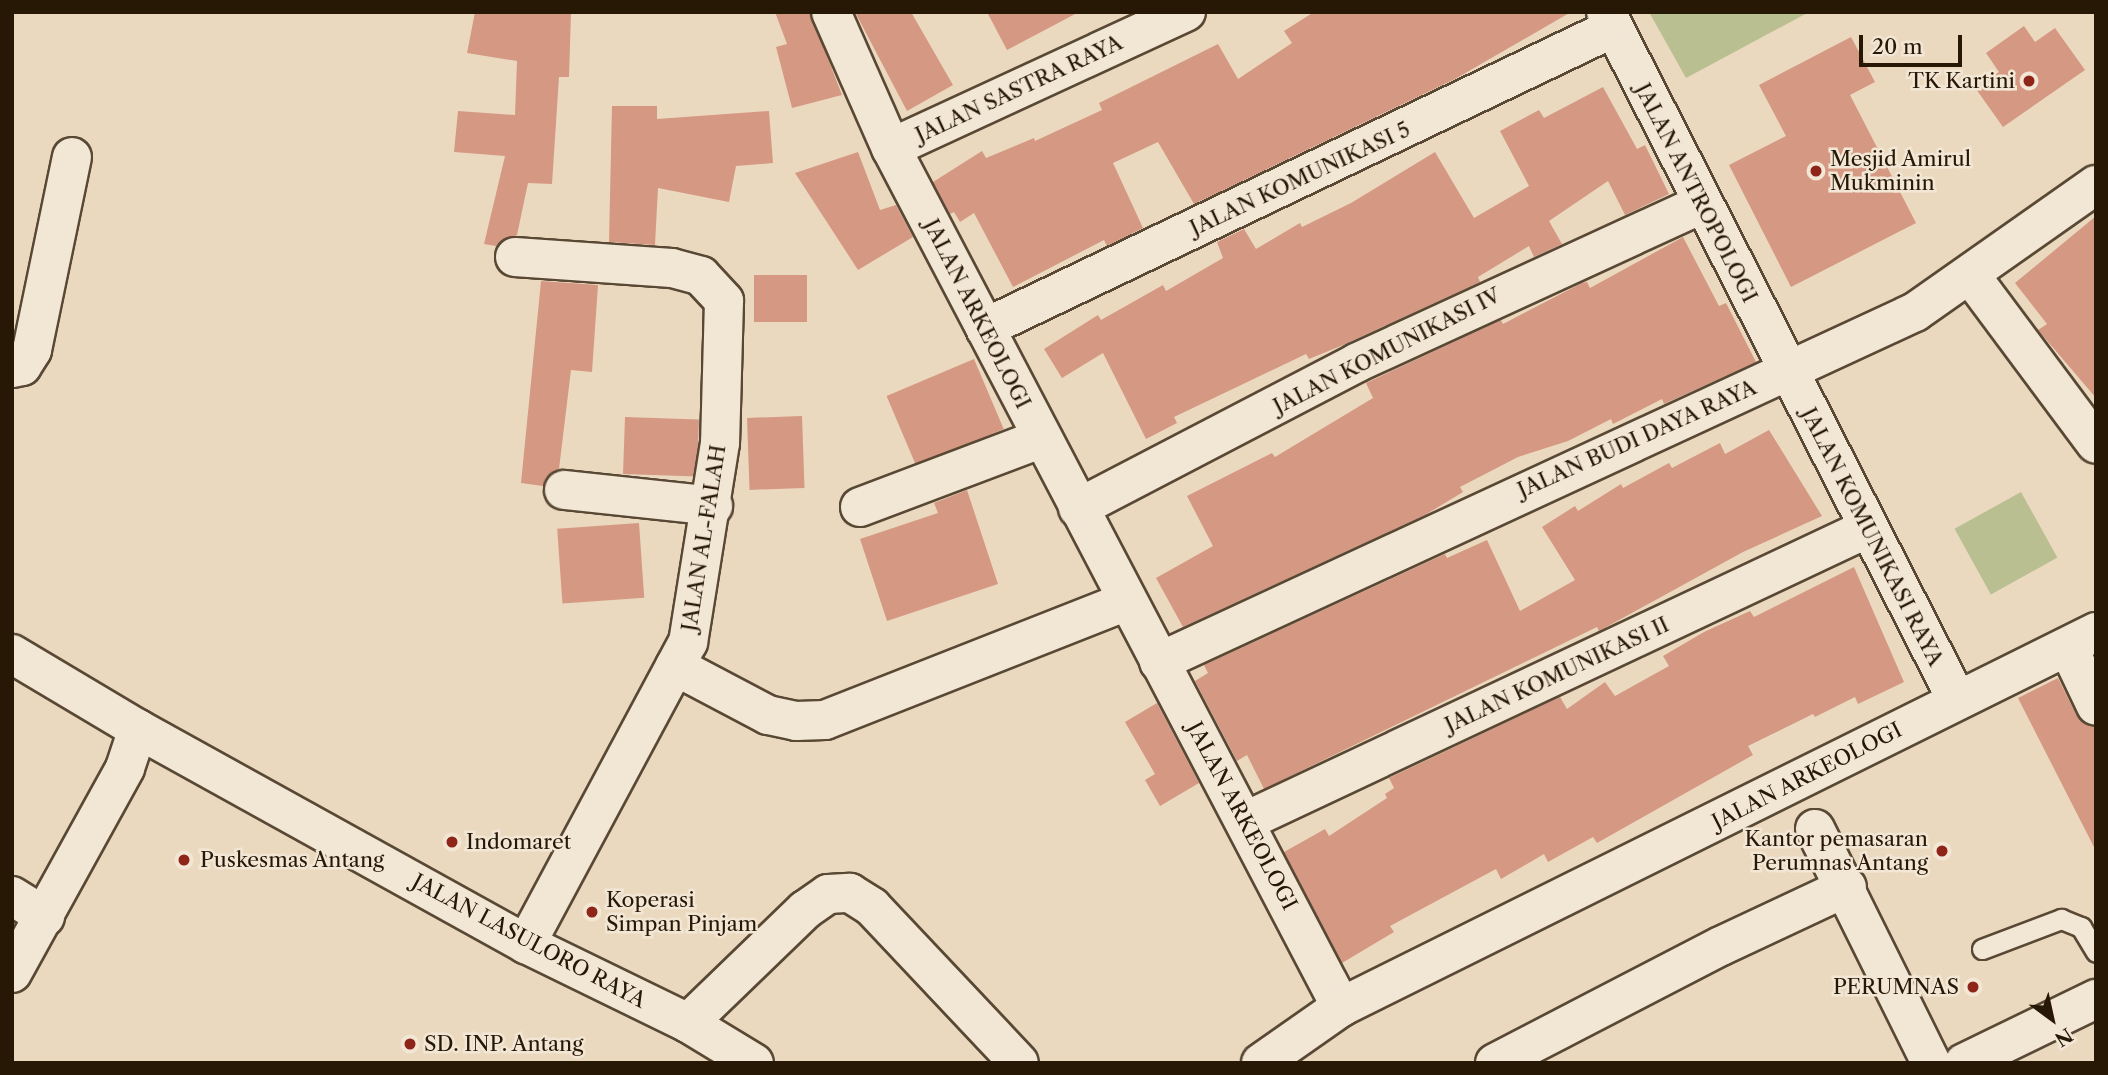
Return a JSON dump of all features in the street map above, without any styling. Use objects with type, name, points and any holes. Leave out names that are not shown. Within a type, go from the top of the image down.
[{"type":"street","name":"JALAN ARKEOLOGI","points":[[831,12],[891,148],[1040,439],[1246,821],[1341,1007],[2082,639]]},
{"type":"street","name":"JALAN SASTRA RAYA","points":[[891,148],[1186,12]]},
{"type":"street","name":"JALAN ANTROPOLOGI","points":[[1609,20],[1788,373]]},
{"type":"street","name":"JALAN KOMUNIKASI 5","points":[[985,328],[1609,20]]},
{"type":"street","points":[[12,368],[22,366],[32,350],[72,157]]},
{"type":"street","name":"JALAN BUDI DAYA RAYA","points":[[1159,662],[1513,495],[1788,373],[1915,312],[1971,276],[2096,185]]},
{"type":"street","name":"JALAN KOMUNIKASI IV","points":[[1078,508],[1356,363],[1701,204]]},
{"type":"street","name":"JALAN AL-FALAH","points":[[515,257],[672,268],[701,276],[724,301],[720,443],[713,506],[688,642],[526,944]]},
{"type":"street","points":[[1971,276],[2096,444]]},
{"type":"street","name":"JALAN KOMUNIKASI RAYA","points":[[1788,373],[1956,701]]},
{"type":"street","points":[[860,507],[1040,439]]},
{"type":"street","points":[[564,489],[713,506]]},
{"type":"street","name":"JALAN KOMUNIKASI II","points":[[1246,821],[1868,528]]},
{"type":"street","points":[[675,666],[768,715],[796,721],[825,720],[1127,601]]},
{"type":"street","points":[[2082,639],[2096,706]]},
{"type":"street","name":"JALAN LASULORO RAYA","points":[[12,654],[138,729],[526,944],[688,1023],[754,1063]]},
{"type":"street","points":[[12,973],[125,768],[138,729]]},
{"type":"street","points":[[1815,828],[1847,887],[1931,1063]]},
{"type":"street","points":[[1495,1063],[1721,946],[1847,887]]},
{"type":"street","points":[[688,1023],[805,910],[828,894],[850,892],[872,907],[1019,1063]]},
{"type":"street","points":[[12,896],[45,917]]},
{"type":"street","points":[[1964,1063],[2096,999]]},
{"type":"street","points":[[1261,1063],[1341,1007]]},
{"type":"lane","points":[[1982,949],[2061,919],[2081,927],[2096,952]]},
{"type":"green space","points":[[1649,12],[1809,12],[1686,78]]},
{"type":"green space","points":[[2021,492],[2057,558],[1991,594],[1955,529]]},
{"type":"building","points":[[475,12],[571,13],[569,77],[559,77],[552,184],[528,183],[517,235],[496,246],[484,244],[505,156],[454,152],[458,111],[515,115],[517,61],[467,53]]},
{"type":"building","points":[[775,12],[810,12],[842,95],[792,108],[776,47],[787,44]]},
{"type":"building","points":[[855,12],[911,12],[953,85],[907,111]]},
{"type":"building","points":[[987,12],[1079,12],[1007,50]]},
{"type":"building","points":[[1314,12],[1571,12],[1455,79],[1194,204],[1158,142],[1113,163],[1143,228],[1107,246],[1104,240],[1013,287],[974,213],[960,222],[954,212],[950,214],[933,182],[982,151],[986,158],[1034,138],[1035,141],[1102,110],[1099,103],[1218,44],[1238,79],[1292,43],[1284,31]]},
{"type":"building","name":"TK Kartini","points":[[2024,26],[2035,42],[2055,28],[2085,70],[2003,127],[1976,89],[1999,72],[1986,53]]},
{"type":"building","points":[[1851,37],[1875,82],[1850,95],[1916,223],[1791,287],[1729,165],[1786,136],[1759,85]]},
{"type":"building","points":[[1603,87],[1637,149],[1645,145],[1669,194],[1625,215],[1608,181],[1549,221],[1562,244],[1534,257],[1529,246],[1478,277],[1480,282],[1343,345],[1309,359],[1306,354],[1174,417],[1177,423],[1146,439],[1103,353],[1062,378],[1044,349],[1098,315],[1101,320],[1163,285],[1166,291],[1223,258],[1217,242],[1244,229],[1256,249],[1300,223],[1302,227],[1351,203],[1435,152],[1474,218],[1529,186],[1500,131],[1539,110],[1544,118]]},
{"type":"building","points":[[612,106],[657,106],[657,119],[769,111],[773,163],[736,166],[729,202],[658,188],[655,245],[609,242]]},
{"type":"building","points":[[858,152],[880,210],[896,205],[913,237],[858,270],[795,173]]},
{"type":"building","points":[[2096,216],[2096,398],[2038,330],[2047,324],[2015,283]]},
{"type":"building","points":[[1683,237],[1719,306],[1726,303],[1756,362],[1664,404],[1662,399],[1613,424],[1611,419],[1568,441],[1518,457],[1460,487],[1463,492],[1425,515],[1183,627],[1156,578],[1213,546],[1187,496],[1272,453],[1275,457],[1373,398],[1366,383],[1501,320],[1503,324],[1582,283],[1587,282],[1590,288]]},
{"type":"building","points":[[754,275],[807,275],[807,322],[754,322]]},
{"type":"building","points":[[541,281],[598,285],[592,372],[571,370],[559,469],[547,477],[543,486],[521,483]]},
{"type":"building","points":[[974,359],[1004,429],[916,466],[887,396]]},
{"type":"building","points":[[802,416],[805,488],[750,490],[747,418]]},
{"type":"building","points":[[625,417],[699,420],[697,477],[623,474]]},
{"type":"building","points":[[1769,430],[1822,516],[1743,552],[1599,631],[1597,627],[1264,789],[1247,755],[1237,761],[1195,681],[1208,673],[1204,665],[1445,554],[1447,558],[1487,540],[1520,611],[1575,580],[1542,527],[1575,506],[1578,511],[1621,484],[1623,488],[1669,463],[1672,468],[1720,443],[1725,454]]},
{"type":"building","points":[[967,490],[998,584],[887,621],[860,539],[938,513],[934,503]]},
{"type":"building","points":[[639,523],[644,598],[562,604],[557,529]]},
{"type":"building","points":[[1854,567],[1904,682],[1858,704],[1855,697],[1815,717],[1813,714],[1748,746],[1753,755],[1597,843],[1593,837],[1548,862],[1544,854],[1501,879],[1496,869],[1390,926],[1394,932],[1342,963],[1284,852],[1325,829],[1329,836],[1387,798],[1385,794],[1394,788],[1389,778],[1560,697],[1567,709],[1605,682],[1615,696],[1669,666],[1663,656],[1704,632],[1750,611],[1754,617]]},
{"type":"building","points":[[2058,678],[2077,716],[2096,728],[2096,851],[2018,698]]},
{"type":"building","points":[[1157,703],[1199,783],[1160,806],[1145,780],[1155,774],[1125,722]]},
{"type":"place","name":"TK Kartini","points":[[2029,81]]},
{"type":"place","name":"Mesjid Amirul Mukminin","points":[[1816,171]]},
{"type":"place","name":"Indomaret","points":[[452,842]]},
{"type":"place","name":"Kantor pemasaran Perumnas Antang","points":[[1942,851]]},
{"type":"place","name":"Puskesmas Antang","points":[[184,860]]},
{"type":"place","name":"Koperasi Simpan Pinjam","points":[[592,912]]},
{"type":"place","name":"PERUMNAS","points":[[1973,987]]},
{"type":"place","name":"SD. INP. Antang","points":[[410,1044]]}]
